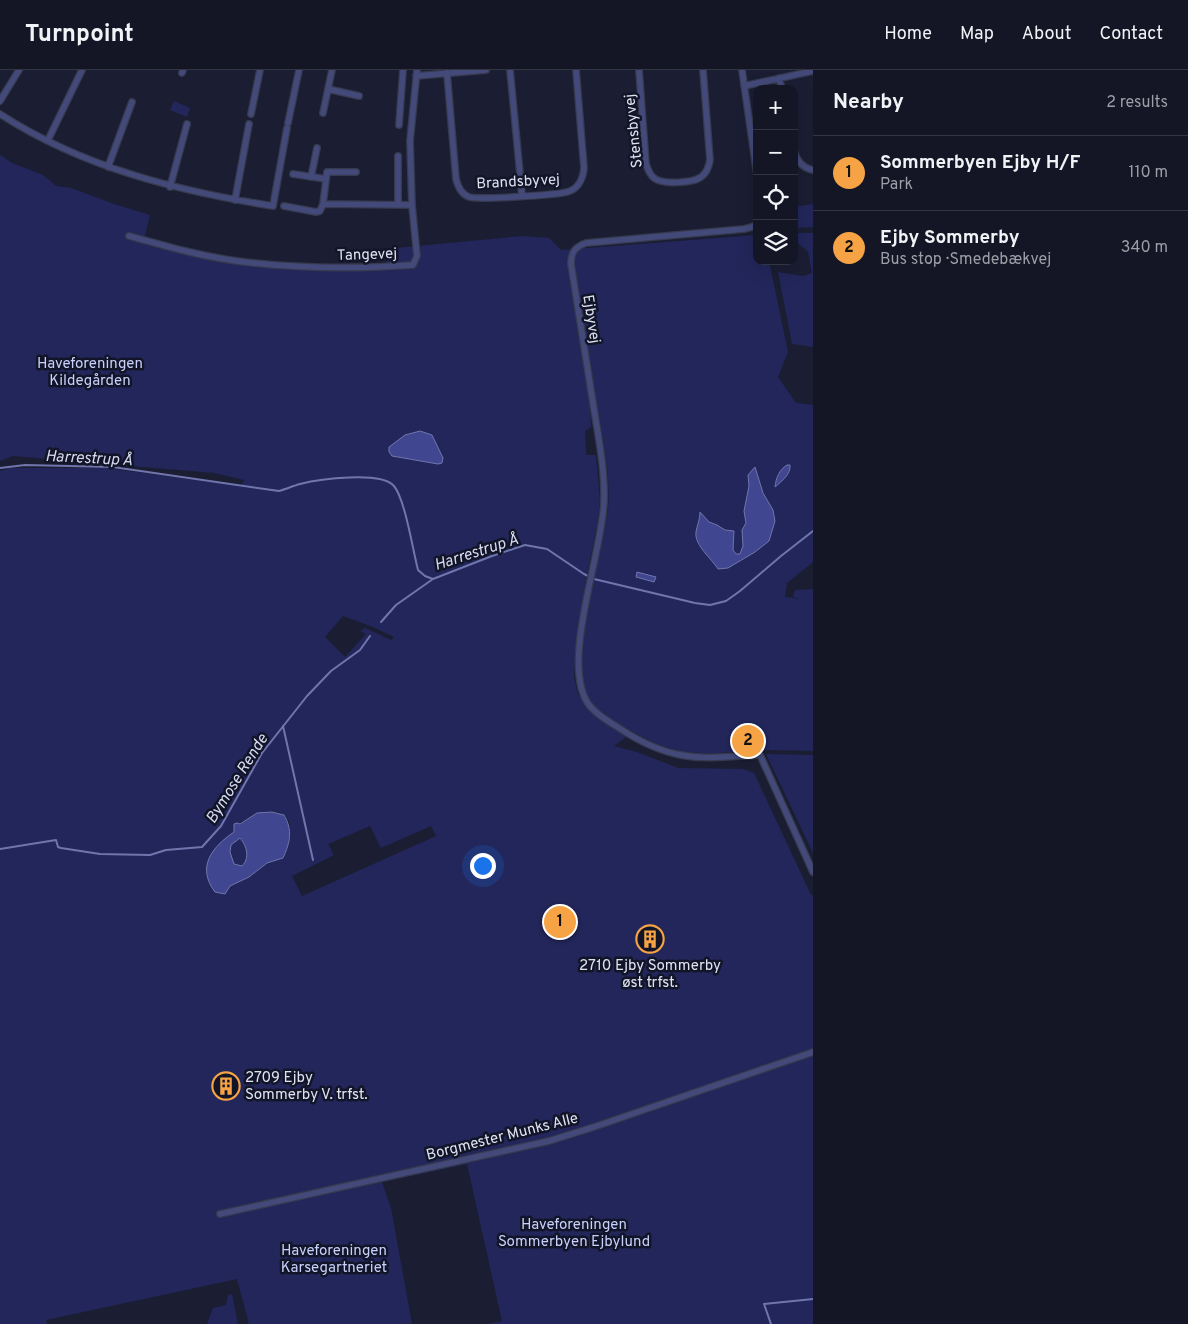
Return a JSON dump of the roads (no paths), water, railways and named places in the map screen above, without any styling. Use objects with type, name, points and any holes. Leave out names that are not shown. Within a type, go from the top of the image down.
[{"type":"street","points":[[0,101],[19,70]]},
{"type":"street","points":[[48,140],[82,70]]},
{"type":"street","points":[[251,114],[260,70]]},
{"type":"street","points":[[0,114],[73,153],[170,187],[273,206],[299,70]]},
{"type":"street","points":[[323,113],[332,70]]},
{"type":"street","points":[[400,125],[403,70]]},
{"type":"street","points":[[417,73],[486,70]]},
{"type":"street","points":[[510,70],[522,195]]},
{"type":"street","name":"Brandsbyvej","points":[[447,73],[456,179],[463,193],[478,198],[567,192],[575,187],[583,176],[584,168],[576,70]]},
{"type":"street","name":"Stensbyvej","points":[[639,70],[646,164],[654,178],[666,183],[693,181],[700,178],[708,167],[710,160],[703,70]]},
{"type":"street","points":[[742,70],[753,148]]},
{"type":"street","points":[[744,86],[813,71]]},
{"type":"street","name":"Tangevej","points":[[129,236],[222,259],[287,266],[339,268],[413,264],[417,256],[412,205],[410,140],[417,73]]},
{"type":"street","points":[[779,78],[781,85]]},
{"type":"street","points":[[328,89],[359,96]]},
{"type":"street","points":[[108,166],[132,102]]},
{"type":"street","points":[[170,187],[187,124]]},
{"type":"street","points":[[234,200],[249,124]]},
{"type":"street","points":[[311,177],[317,148]]},
{"type":"street","points":[[398,156],[398,205]]},
{"type":"street","points":[[798,161],[813,170]]},
{"type":"street","points":[[284,206],[316,212],[320,211],[323,204],[327,172],[356,172]]},
{"type":"street","points":[[293,174],[326,179]]},
{"type":"street","points":[[323,204],[412,205]]},
{"type":"street","name":"Ejbyvej","points":[[753,226],[744,229],[586,243],[578,246],[573,251],[571,264],[595,416],[603,482],[603,515],[588,589],[579,654],[579,678],[582,692],[588,703],[598,714],[632,737],[660,749],[681,755],[704,757],[760,755],[813,872]]},
{"type":"street","name":"Borgmester Munks Alle","points":[[220,1214],[549,1141],[813,1052]]},
{"type":"waterway","name":"Harrestrup Å","points":[[0,468],[25,465],[113,467],[279,491],[321,480],[364,477],[387,481],[394,486],[402,502],[418,570],[425,576],[433,579],[525,545],[547,549],[594,579],[710,605],[726,601],[740,591],[813,531]]},
{"type":"waterway","name":"Bymose Rende","points":[[381,622],[396,605],[433,579]]},
{"type":"waterway","name":"Bymose Rende","points":[[0,849],[56,840],[58,847],[61,848],[100,854],[150,855],[166,850],[202,847],[221,826],[262,753],[307,696],[331,671],[360,650],[370,636]]},
{"type":"waterway","points":[[283,726],[313,860]]},
{"type":"waterway","points":[[771,1324],[764,1304],[813,1299]]},
{"type":"place","name":"Ejby Sommerby","points":[[748,741]]},
{"type":"place","name":"Sommerbyen Ejby H/F","points":[[560,922]]},
{"type":"place","name":"2710 Ejby Sommerby øst trfst.","points":[[650,939]]},
{"type":"place","name":"2709 Ejby Sommerby V. trfst.","points":[[226,1086]]},
{"type":"park label","name":"Haveforeningen Kildegården","points":[[90,372]]},
{"type":"park label","name":"Haveforeningen Sommerbyen Ejbylund","points":[[574,1232]]},
{"type":"park label","name":"Haveforeningen Karsegartneriet","points":[[334,1258]]}]
